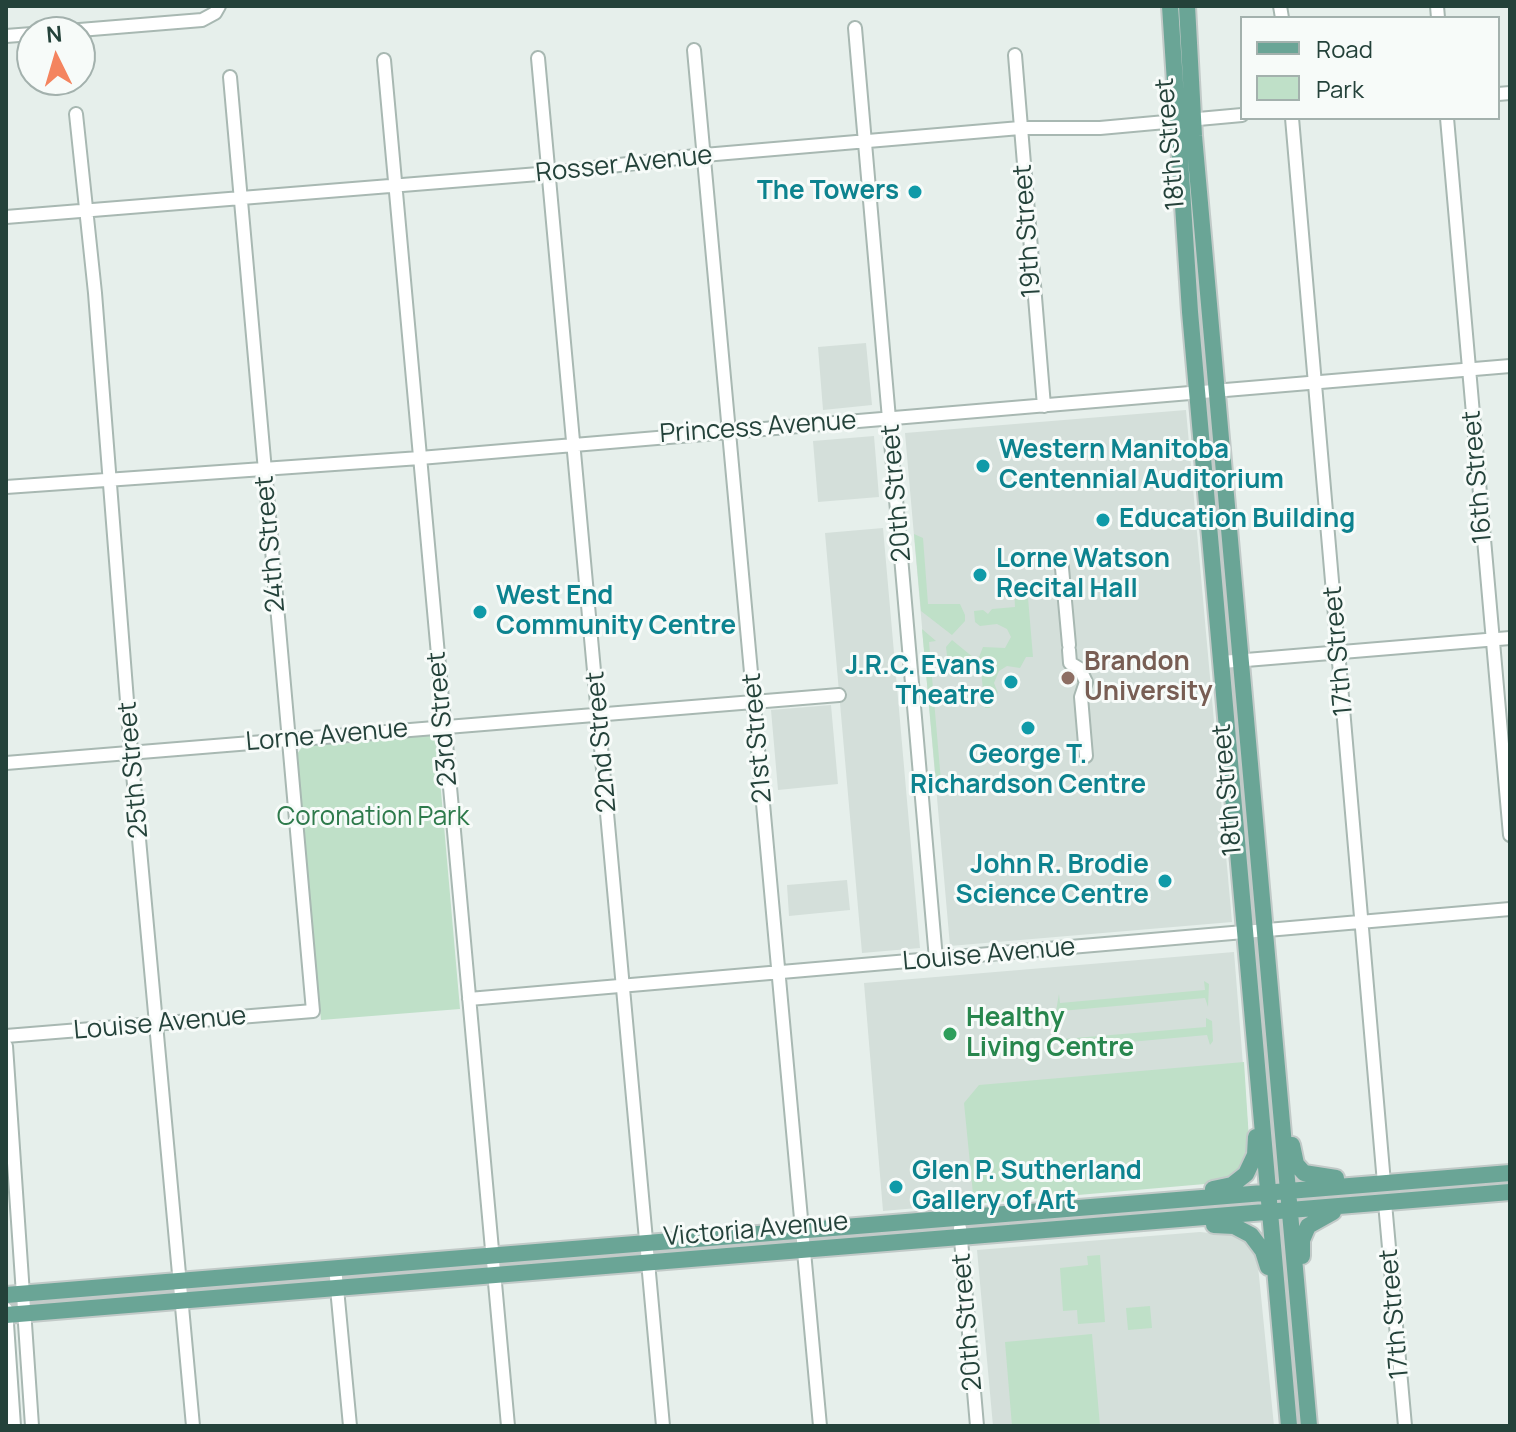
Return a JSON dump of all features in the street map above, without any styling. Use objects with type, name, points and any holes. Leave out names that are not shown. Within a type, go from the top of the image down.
[{"type":"main road","name":"18th Street","points":[[1170,6],[1198,394],[1289,1426]]},
{"type":"main road","name":"18th Street","points":[[1187,6],[1193,120],[1309,1426]]},
{"type":"main road","points":[[1104,1206],[1223,1188],[1246,1174],[1255,1146],[1250,1052],[1253,1015]]},
{"type":"main road","points":[[1276,1061],[1289,1107],[1294,1158],[1300,1169],[1323,1178],[1412,1181],[1510,1173]]},
{"type":"main road","name":"Victoria Avenue","points":[[14,1294],[1288,1191],[1384,1180]]},
{"type":"main road","name":"Victoria Avenue","points":[[10,1313],[1510,1192]]},
{"type":"main road","points":[[1301,1334],[1305,1304],[1302,1251],[1305,1230],[1322,1216],[1362,1205]]},
{"type":"main road","points":[[1104,1226],[1138,1229],[1224,1225],[1243,1230],[1263,1251],[1273,1315],[1281,1335]]},
{"type":"street","points":[[96,29],[202,20],[215,13],[219,6]]},
{"type":"street","name":"20th Street","points":[[855,28],[936,959]]},
{"type":"street","name":"21st Street","points":[[694,50],[820,1426]]},
{"type":"street","name":"19th Street","points":[[1015,55],[1044,406]]},
{"type":"street","name":"22nd Street","points":[[538,58],[551,173],[663,1426]]},
{"type":"street","name":"23rd Street","points":[[384,60],[508,1426]]},
{"type":"street","name":"24th Street","points":[[230,77],[313,1011]]},
{"type":"street","name":"25th Street","points":[[76,114],[95,293],[131,752],[193,1426]]},
{"type":"street","name":"Rosser Avenue","points":[[6,217],[551,173],[704,155],[1020,128],[1100,128],[1240,115]]},
{"type":"street","name":"17th Street","points":[[1292,120],[1384,1180]]},
{"type":"street","name":"16th Street","points":[[1447,120],[1510,835]]},
{"type":"street","name":"Princess Avenue","points":[[6,487],[420,458],[1510,366]]},
{"type":"street","points":[[1061,557],[1070,663],[1080,669],[1086,682],[1081,697],[1086,756]]},
{"type":"street","points":[[1222,662],[1510,638]]},
{"type":"street","name":"Lorne Avenue","points":[[6,763],[839,695]]},
{"type":"street","name":"Louise Avenue","points":[[469,999],[1510,909]]},
{"type":"street","name":"Louise Avenue","points":[[6,1036],[313,1011]]},
{"type":"street","points":[[6,1046],[14,1294],[10,1313],[14,1426]]},
{"type":"street","name":"17th Street","points":[[1385,1203],[1405,1426]]},
{"type":"street","name":"20th Street","points":[[959,1217],[977,1426]]},
{"type":"street","points":[[335,1267],[350,1426]]},
{"type":"street","points":[[10,1313],[29,1388],[32,1426]]},
{"type":"street","points":[[11,1390],[29,1388]]},
{"type":"shaded area","points":[[866,343],[872,405],[823,410],[818,347]]},
{"type":"shaded area","name":"Brandon University","points":[[1186,410],[1232,922],[950,946],[905,433]]},
{"type":"shaded area","points":[[874,436],[879,497],[818,502],[813,441]]},
{"type":"shaded area","points":[[883,528],[920,948],[862,953],[825,533]]},
{"type":"shaded area","points":[[831,705],[838,784],[778,790],[771,710]]},
{"type":"shaded area","points":[[847,880],[850,910],[789,916],[787,885]]},
{"type":"shaded area","points":[[1234,952],[1249,1140],[1216,1182],[883,1211],[864,983]]},
{"type":"shaded area","points":[[1200,1232],[1240,1236],[1257,1256],[1274,1426],[993,1426],[977,1250]]},
{"type":"green space","points":[[914,534],[923,538],[928,604],[960,604],[965,615],[965,621],[952,635],[921,611]]},
{"type":"green space","points":[[1027,586],[1033,657],[1026,657],[1020,668],[1007,666],[999,671],[994,683],[998,693],[990,701],[990,708],[985,708],[981,671],[949,674],[946,647],[952,640],[974,658],[979,657],[983,647],[1005,648],[1011,637],[1007,629],[997,624],[980,626],[975,622],[974,611],[983,610],[988,614],[992,609],[1015,607],[1014,587]]},
{"type":"green space","points":[[922,629],[936,641],[929,642],[942,793],[937,793]]},
{"type":"green space","name":"Coronation Park","points":[[436,734],[460,1009],[321,1020],[297,754],[303,746]]},
{"type":"green space","points":[[1204,981],[1209,984],[1208,1007],[1205,998],[1061,1011],[1060,1018],[1056,1011],[1059,994],[1060,1003],[1205,990]]},
{"type":"green space","points":[[1206,1018],[1212,1021],[1213,1041],[1210,1045],[1207,1035],[1064,1048],[1064,1058],[1060,1055],[1061,1034],[1063,1039],[1206,1027]]},
{"type":"green space","points":[[1244,1062],[1249,1140],[1242,1167],[1233,1176],[1205,1184],[974,1204],[964,1103],[979,1085]]},
{"type":"green space","points":[[1100,1255],[1105,1322],[1078,1324],[1077,1310],[1063,1311],[1060,1268],[1088,1265],[1087,1256]]},
{"type":"green space","points":[[1150,1306],[1152,1328],[1128,1330],[1126,1308]]},
{"type":"green space","points":[[1092,1334],[1100,1426],[1012,1426],[1005,1342]]},
{"type":"place","name":"The Towers","points":[[915,192]]},
{"type":"place","name":"Western Manitoba Centennial Auditorium","points":[[983,466]]},
{"type":"place","name":"Education Building","points":[[1103,520]]},
{"type":"place","name":"Lorne Watson Recital Hall","points":[[980,575]]},
{"type":"place","name":"West End Community Centre","points":[[480,612]]},
{"type":"place","name":"Brandon University","points":[[1068,678]]},
{"type":"place","name":"J.R.C. Evans Theatre","points":[[1011,682]]},
{"type":"place","name":"George T. Richardson Centre","points":[[1028,728]]},
{"type":"place","name":"John R. Brodie Science Centre","points":[[1165,881]]},
{"type":"place","name":"Healthy Living Centre","points":[[950,1034]]},
{"type":"place","name":"Glen P. Sutherland Gallery of Art","points":[[896,1187]]}]
